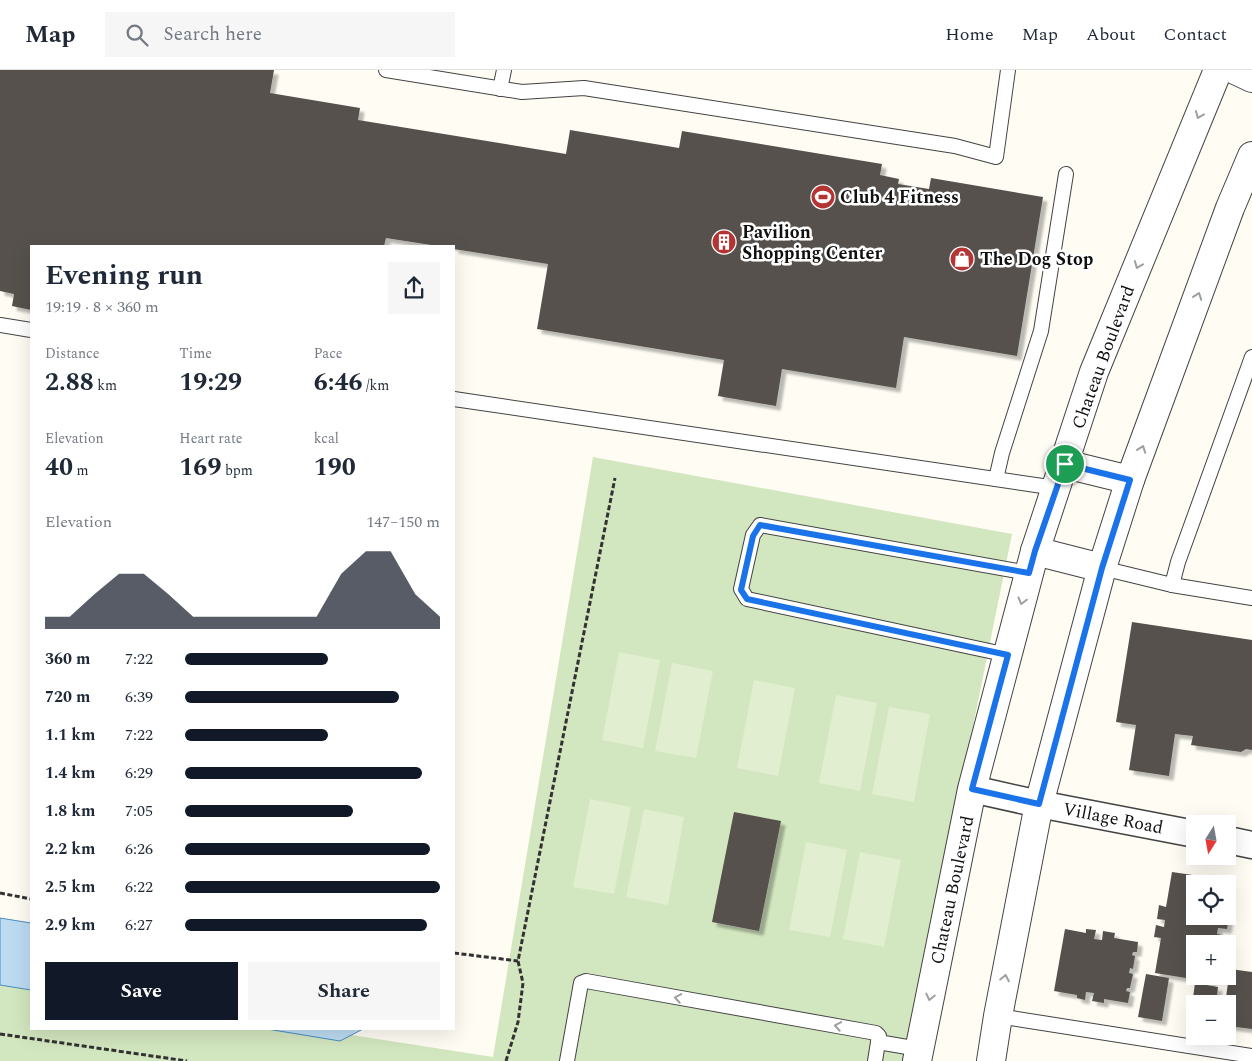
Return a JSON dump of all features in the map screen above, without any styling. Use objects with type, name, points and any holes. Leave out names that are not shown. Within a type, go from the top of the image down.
[{"type":"street","name":"Chateau Boulevard","points":[[918,1055],[972,789],[1032,562],[1094,372],[1218,70]]},
{"type":"street","points":[[1235,70],[1252,78]]},
{"type":"street","points":[[991,1061],[1039,804],[1102,568],[1130,480],[1230,208],[1252,156]]},
{"type":"street","points":[[1061,476],[1130,480]]},
{"type":"street","points":[[1032,562],[1102,568]]},
{"type":"street","name":"Village Road","points":[[972,789],[1186,832]]},
{"type":"street","points":[[1236,842],[1252,845]]},
{"type":"lane","points":[[386,70],[522,92],[584,88],[955,146],[996,157],[1008,70]]},
{"type":"lane","points":[[500,89],[504,70]]},
{"type":"lane","points":[[996,478],[1002,452],[1041,331],[1066,174]]},
{"type":"lane","points":[[0,324],[30,330]]},
{"type":"lane","points":[[1172,585],[1178,562],[1252,357]]},
{"type":"lane","points":[[455,399],[996,478],[1061,476]]},
{"type":"lane","points":[[1008,655],[747,599],[741,590],[753,536],[760,525],[1032,562]]},
{"type":"lane","points":[[1102,568],[1172,585],[1252,598]]},
{"type":"lane","points":[[567,1061],[581,983],[586,981],[876,1033],[879,1036],[875,1061]]},
{"type":"lane","points":[[998,1016],[1252,1056]]},
{"type":"lane","points":[[878,1042],[918,1055]]},
{"type":"path","points":[[506,1061],[518,1022],[522,983],[518,961],[615,478]]},
{"type":"path","points":[[0,893],[30,898]]},
{"type":"path","points":[[455,953],[518,961]]},
{"type":"path","points":[[0,1034],[187,1061]]},
{"type":"green space","points":[[593,457],[1012,534],[905,1061],[0,1061],[0,979],[30,984],[30,1030],[319,1030],[493,1057]]},
{"type":"green space","points":[[619,652],[660,660],[643,748],[602,740]]},
{"type":"green space","points":[[672,663],[713,671],[696,758],[655,751]]},
{"type":"green space","points":[[754,680],[795,688],[778,776],[737,768]]},
{"type":"green space","points":[[836,695],[877,703],[860,791],[819,783]]},
{"type":"green space","points":[[889,707],[930,714],[914,802],[872,794]]},
{"type":"green space","points":[[590,799],[631,807],[614,894],[573,887]]},
{"type":"green space","points":[[644,809],[684,817],[668,905],[626,897]]},
{"type":"green space","points":[[806,842],[847,850],[830,937],[789,930]]},
{"type":"green space","points":[[860,852],[901,860],[884,947],[843,939]]},
{"type":"water","points":[[0,918],[30,923],[30,990],[0,985]]},
{"type":"water","points":[[273,1030],[361,1030],[340,1041]]},
{"type":"building","name":"Pavilion Shopping Center","points":[[0,70],[274,70],[270,93],[360,108],[358,120],[566,154],[570,130],[679,148],[682,131],[882,164],[880,175],[899,179],[898,184],[929,189],[931,178],[1043,197],[1017,356],[904,337],[896,388],[782,369],[776,406],[718,396],[724,360],[537,329],[548,264],[455,249],[455,245],[432,245],[386,238],[384,245],[30,245],[30,310],[12,306],[14,294],[0,291]]},
{"type":"building","points":[[1132,622],[1252,640],[1252,750],[1246,749],[1241,752],[1191,745],[1193,736],[1175,734],[1169,776],[1129,770],[1136,725],[1116,722]]},
{"type":"building","points":[[734,812],[781,821],[759,931],[712,922]]},
{"type":"building","points":[[1172,872],[1193,875],[1186,875],[1186,925],[1228,925],[1227,929],[1218,928],[1217,934],[1222,935],[1186,935],[1186,978],[1155,973],[1161,938],[1154,937],[1156,925],[1164,927],[1165,920],[1157,919],[1159,905],[1166,907]]},
{"type":"building","points":[[1065,929],[1086,933],[1086,929],[1096,930],[1094,939],[1102,940],[1103,931],[1115,933],[1114,938],[1138,942],[1137,952],[1133,952],[1132,955],[1135,956],[1133,969],[1130,968],[1129,973],[1133,974],[1130,988],[1127,988],[1126,991],[1130,992],[1128,1003],[1104,999],[1104,1003],[1092,1001],[1094,993],[1086,992],[1085,1000],[1077,998],[1077,995],[1054,991]]},
{"type":"building","points":[[1236,970],[1252,972],[1252,1029],[1236,1027],[1236,995],[1226,995],[1228,985],[1236,985]]},
{"type":"building","points":[[1146,974],[1169,978],[1162,1021],[1138,1017]]},
{"type":"building","points":[[1195,985],[1218,987],[1217,995],[1193,995]]},
{"type":"place","name":"Club 4 Fitness","points":[[823,197]]},
{"type":"place","name":"Pavilion Shopping Center","points":[[724,242]]},
{"type":"place","name":"The Dog Stop","points":[[962,259]]},
{"type":"route","points":[[1065,464],[1130,480],[1102,568],[1039,804],[972,789],[1008,655],[747,599],[741,590],[753,536],[760,525],[1029,573],[1065,464]]}]
